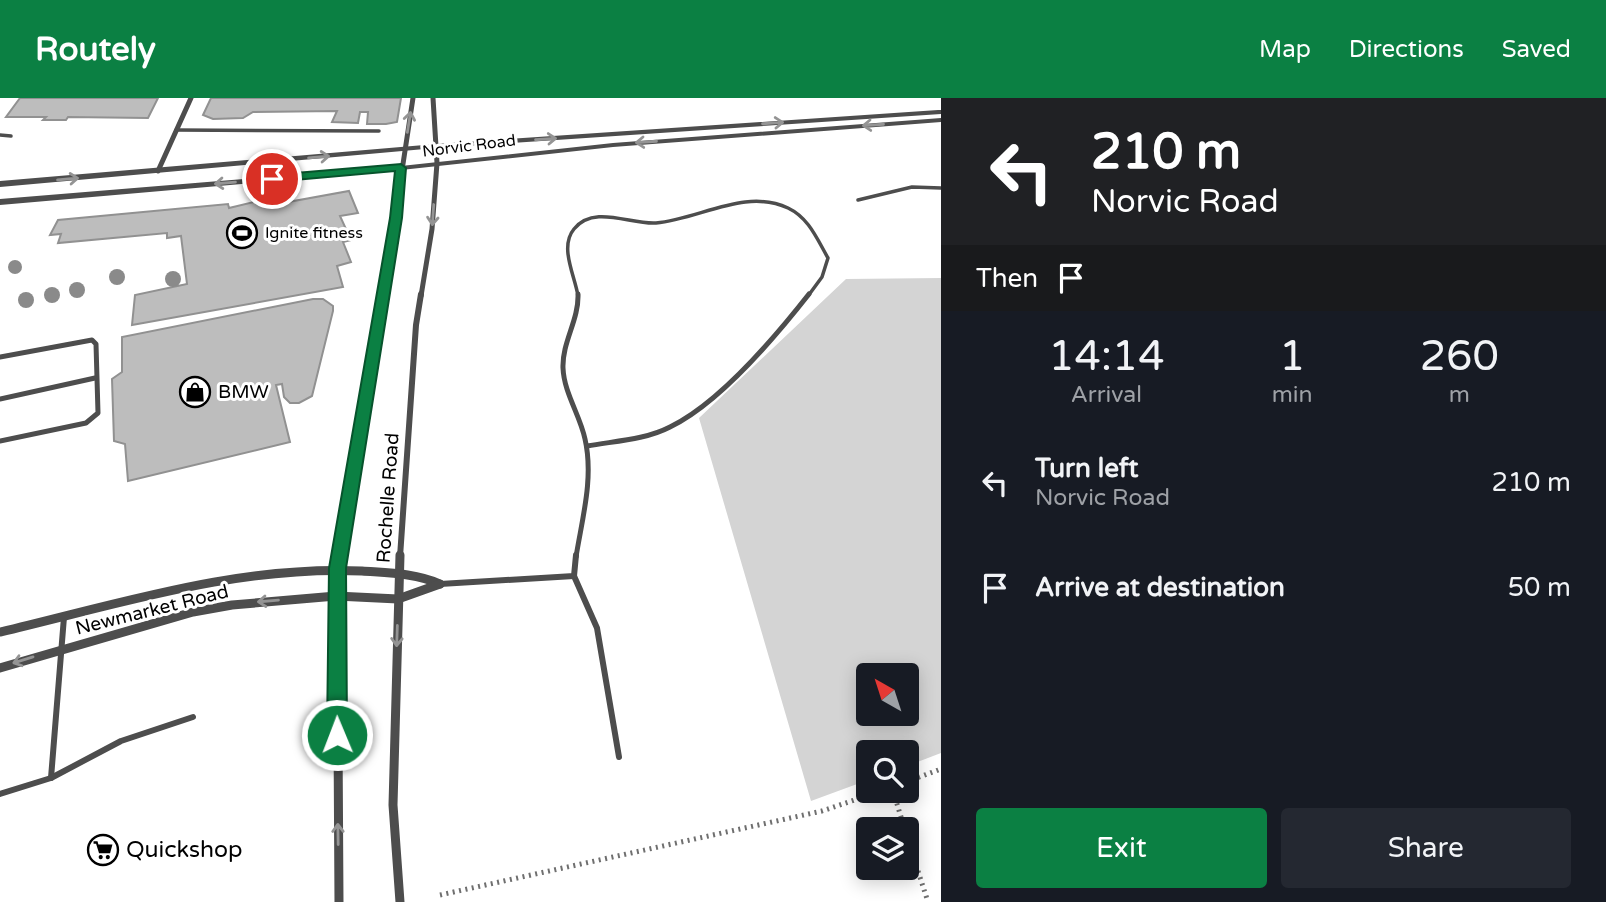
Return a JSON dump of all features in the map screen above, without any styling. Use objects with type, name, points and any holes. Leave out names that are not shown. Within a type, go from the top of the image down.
[{"type":"street","points":[[159,171],[191,98]]},
{"type":"street","name":"Rochelle Road","points":[[339,902],[335,596],[337,568],[396,218],[403,150],[413,98]]},
{"type":"street","name":"Rochelle Road","points":[[400,902],[393,805],[399,574],[416,325],[432,229],[437,163],[433,98]]},
{"type":"street","name":"Norvic Road","points":[[0,184],[436,146],[941,112]]},
{"type":"street","name":"Norvic Road","points":[[0,202],[401,168],[613,145],[941,120]]},
{"type":"street","name":"Newmarket Road","points":[[0,632],[201,582],[267,572],[337,568],[428,578],[440,584]]},
{"type":"street","points":[[398,599],[440,584]]},
{"type":"street","name":"Newmarket Road","points":[[0,668],[193,612],[242,604],[335,596],[398,599]]},
{"type":"lane","points":[[176,130],[379,131]]},
{"type":"lane","points":[[0,135],[11,136]]},
{"type":"lane","points":[[858,201],[912,187],[941,188]]},
{"type":"lane","points":[[587,446],[642,436],[672,426],[699,408],[724,384],[819,282],[828,258],[809,224],[784,207],[761,201],[740,202],[663,222],[642,223],[598,217],[581,222],[567,244],[579,298],[563,363],[565,379],[587,446],[583,523],[576,550],[574,576],[597,628],[619,757]]},
{"type":"lane","points":[[0,357],[92,340],[96,344],[98,413],[94,419],[77,426],[0,441]]},
{"type":"lane","points":[[0,399],[95,379]]},
{"type":"lane","points":[[440,584],[574,576]]},
{"type":"lane","points":[[51,778],[64,617]]},
{"type":"lane","points":[[0,794],[51,778],[121,741],[193,718]]},
{"type":"path","points":[[919,777],[941,769]]},
{"type":"path","points":[[440,895],[822,811],[856,799]]},
{"type":"path","points":[[919,873],[928,902]]},
{"type":"shaded area","points":[[941,278],[941,753],[919,761],[919,740],[856,740],[856,784],[811,801],[699,418],[846,279]]},
{"type":"building","points":[[20,98],[158,98],[148,118],[68,117],[66,120],[43,120],[46,117],[6,117]]},
{"type":"building","points":[[211,98],[401,98],[397,122],[367,124],[368,112],[360,112],[358,123],[332,122],[337,111],[253,112],[243,118],[213,119],[203,115]]},
{"type":"building","points":[[349,191],[358,213],[340,216],[351,240],[343,242],[351,262],[337,266],[343,287],[132,325],[135,295],[187,284],[181,236],[167,238],[167,233],[58,243],[61,234],[50,235],[58,220],[228,204],[229,208],[275,197],[277,204]]},
{"type":"building","name":"BMW","points":[[323,299],[333,306],[333,311],[312,396],[299,403],[290,403],[284,397],[282,384],[276,385],[290,442],[128,481],[125,444],[114,441],[112,379],[122,372],[122,337]]},
{"type":"place","name":"Ignite fitness","points":[[242,233]]},
{"type":"place","name":"BMW","points":[[195,392]]},
{"type":"place","name":"Quickshop","points":[[103,850]]},
{"type":"route","points":[[272,179],[401,168],[396,218],[337,568],[337,735]]}]
